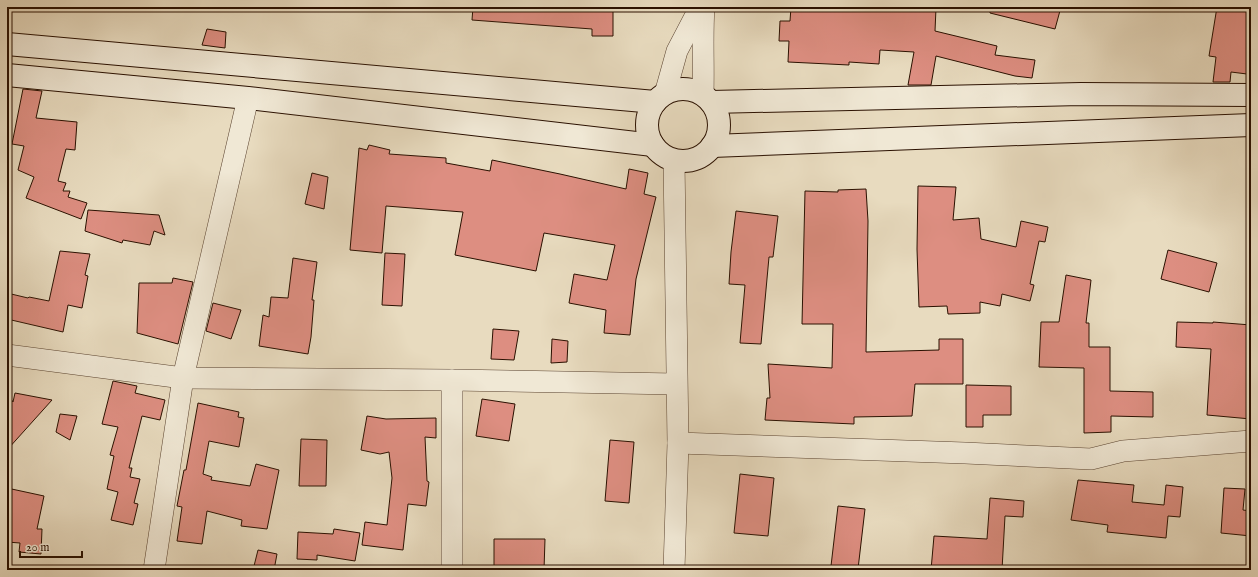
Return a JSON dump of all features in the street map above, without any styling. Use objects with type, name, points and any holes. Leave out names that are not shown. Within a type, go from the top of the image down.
[{"type":"main road","points":[[7,44],[660,98]]},
{"type":"main road","points":[[7,75],[248,98],[653,145]]},
{"type":"main road","points":[[707,98],[718,116],[718,132],[712,146],[704,154],[695,159],[684,161],[674,160],[662,154],[653,145],[648,134],[647,123],[649,112],[660,98],[678,89],[691,90],[707,98],[1073,94],[1251,95]]},
{"type":"main road","points":[[712,146],[1251,126]]},
{"type":"street","points":[[660,98],[677,51],[700,7]]},
{"type":"street","points":[[704,7],[702,34],[707,98]]},
{"type":"street","points":[[154,570],[183,378],[248,98]]},
{"type":"street","points":[[674,160],[678,443],[674,570]]},
{"type":"street","points":[[7,355],[183,378],[452,380],[676,384]]},
{"type":"street","points":[[452,380],[452,570]]},
{"type":"street","points":[[678,443],[965,452],[1091,459],[1123,451],[1251,441]]},
{"type":"building","points":[[473,7],[613,7],[613,36],[592,36],[592,29],[472,20]]},
{"type":"building","points":[[791,7],[936,8],[935,31],[997,46],[995,55],[1035,60],[1032,78],[1015,76],[936,56],[931,85],[908,85],[914,52],[880,50],[879,64],[849,62],[849,65],[788,62],[789,41],[779,41],[780,21],[790,21]]},
{"type":"building","points":[[990,7],[1061,7],[1055,29],[990,13]]},
{"type":"building","points":[[1217,7],[1241,7],[1240,10],[1251,12],[1251,60],[1249,60],[1247,74],[1231,72],[1230,82],[1213,82],[1216,57],[1209,56]]},
{"type":"building","points":[[207,29],[226,32],[225,48],[202,45]]},
{"type":"building","points":[[23,89],[42,91],[36,118],[77,122],[75,150],[66,149],[58,181],[66,183],[63,191],[70,191],[68,197],[87,203],[81,219],[26,198],[34,177],[18,170],[24,146],[12,144]]},
{"type":"building","points":[[369,145],[390,150],[389,154],[446,158],[446,163],[490,171],[492,160],[626,189],[629,169],[648,173],[644,194],[656,197],[636,279],[630,335],[604,333],[606,310],[569,303],[574,274],[607,280],[615,245],[544,233],[536,271],[455,255],[463,212],[386,206],[382,253],[350,250],[359,148],[367,150]]},
{"type":"building","points":[[312,173],[328,177],[324,209],[305,204]]},
{"type":"building","points":[[918,186],[956,187],[953,220],[979,218],[981,239],[1016,247],[1021,221],[1048,227],[1045,242],[1039,241],[1030,284],[1034,285],[1030,301],[1002,294],[1000,306],[980,302],[980,313],[948,314],[947,306],[919,307],[917,249]]},
{"type":"building","points":[[866,189],[868,221],[866,352],[939,350],[939,339],[963,339],[963,384],[915,384],[912,416],[854,417],[854,424],[765,420],[767,398],[770,398],[768,364],[832,368],[833,324],[802,324],[805,191],[838,192],[838,190]]},
{"type":"building","points":[[88,210],[159,215],[165,235],[154,231],[150,245],[123,240],[122,243],[85,231]]},
{"type":"building","points":[[736,211],[778,216],[773,257],[769,257],[761,344],[740,343],[745,285],[729,284]]},
{"type":"building","points":[[1168,250],[1217,263],[1209,292],[1161,279]]},
{"type":"building","points":[[60,251],[90,254],[85,275],[88,276],[82,308],[68,305],[63,332],[7,319],[7,293],[49,301]]},
{"type":"building","points":[[385,253],[405,254],[402,306],[382,305]]},
{"type":"building","points":[[293,258],[317,262],[312,300],[314,300],[311,337],[308,354],[259,346],[263,315],[269,317],[271,297],[288,298]]},
{"type":"building","points":[[1066,275],[1091,280],[1086,323],[1089,323],[1089,347],[1110,347],[1110,391],[1153,392],[1153,417],[1111,416],[1111,432],[1084,433],[1084,368],[1039,367],[1041,322],[1059,322]]},
{"type":"building","points":[[173,278],[193,282],[178,344],[137,333],[139,283],[172,283]]},
{"type":"building","points":[[213,303],[241,310],[231,339],[206,331]]},
{"type":"building","points":[[1177,322],[1213,322],[1251,325],[1251,419],[1207,415],[1211,349],[1176,347]]},
{"type":"building","points":[[493,329],[519,331],[514,360],[491,359]]},
{"type":"building","points":[[552,339],[568,341],[567,362],[551,363]]},
{"type":"building","points":[[113,381],[137,386],[135,393],[165,400],[160,420],[142,416],[129,468],[132,468],[130,477],[140,479],[134,503],[138,504],[133,525],[111,520],[118,492],[107,489],[114,456],[110,455],[118,427],[102,424]]},
{"type":"building","points":[[966,385],[1011,386],[1011,415],[983,415],[983,427],[966,427]]},
{"type":"building","points":[[7,393],[13,402],[15,393],[52,400],[7,450]]},
{"type":"building","points":[[482,399],[515,404],[509,441],[476,436]]},
{"type":"building","points":[[198,403],[239,412],[238,417],[244,418],[239,447],[209,441],[203,474],[212,477],[211,480],[250,486],[256,464],[279,470],[267,529],[241,526],[242,520],[207,511],[202,544],[177,541],[182,507],[177,506],[184,470],[186,470]]},
{"type":"building","points":[[60,414],[77,416],[70,440],[56,432]]},
{"type":"building","points":[[367,416],[386,419],[436,418],[436,438],[425,437],[427,481],[429,482],[426,506],[408,504],[403,550],[362,545],[365,522],[387,525],[392,478],[389,452],[380,454],[361,450]]},
{"type":"building","points":[[301,439],[327,440],[326,486],[299,486]]},
{"type":"building","points":[[610,440],[634,442],[629,503],[605,501]]},
{"type":"building","points":[[740,474],[774,478],[768,536],[734,533]]},
{"type":"building","points":[[1078,480],[1134,485],[1132,502],[1164,505],[1166,485],[1183,487],[1180,517],[1168,516],[1166,538],[1107,532],[1108,525],[1071,520]]},
{"type":"building","points":[[7,488],[44,496],[37,529],[42,529],[41,554],[19,552],[20,543],[7,542]]},
{"type":"building","points":[[1224,488],[1245,489],[1243,510],[1251,511],[1251,536],[1221,533]]},
{"type":"building","points":[[990,498],[1024,501],[1023,517],[1005,516],[1002,570],[931,570],[934,536],[987,539]]},
{"type":"building","points":[[838,506],[865,509],[858,569],[831,566]]},
{"type":"building","points":[[334,529],[360,533],[355,561],[317,555],[317,560],[297,559],[298,532],[333,534]]},
{"type":"building","points":[[494,539],[545,539],[544,570],[494,570]]},
{"type":"building","points":[[258,550],[277,554],[274,570],[253,570]]}]
